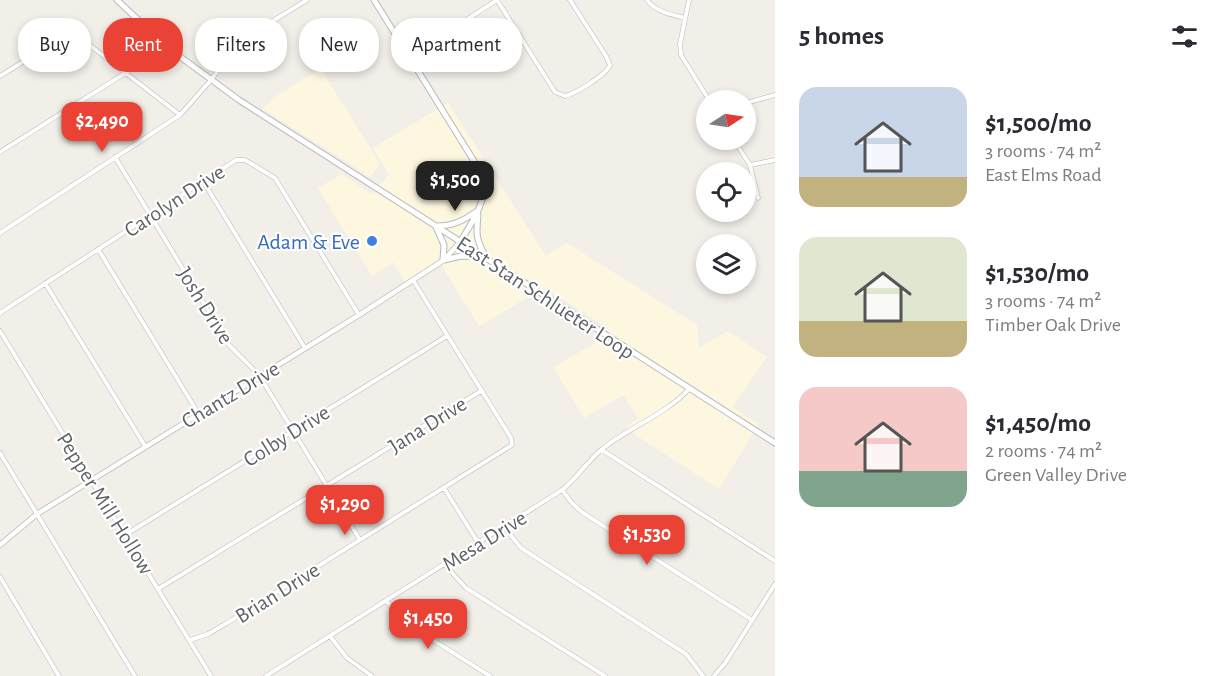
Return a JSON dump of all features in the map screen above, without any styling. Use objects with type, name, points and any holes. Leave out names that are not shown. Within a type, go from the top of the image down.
[{"type":"main road","name":"East Stan Schlueter Loop","points":[[117,0],[167,47],[293,136],[775,443]]},
{"type":"main road","points":[[374,0],[391,28]]},
{"type":"main road","points":[[417,72],[482,174],[484,192],[478,210],[460,242]]},
{"type":"main road","points":[[478,210],[459,223],[435,226],[444,245],[444,260],[473,255],[486,258]]},
{"type":"main road","points":[[478,210],[476,232],[486,258]]},
{"type":"street","points":[[0,233],[180,114],[211,80],[236,46],[248,36],[307,0]]},
{"type":"street","points":[[469,18],[497,0],[555,92],[565,96],[605,73],[610,65],[570,0]]},
{"type":"street","points":[[647,0],[661,12],[685,18]]},
{"type":"street","points":[[688,0],[680,44],[681,55],[703,90]]},
{"type":"street","points":[[0,76],[63,37],[73,36],[83,39],[103,54]]},
{"type":"street","points":[[0,152],[127,72],[180,114]]},
{"type":"street","points":[[756,100],[775,95]]},
{"type":"street","name":"Josh Drive","points":[[116,157],[229,345],[259,375],[360,540]]},
{"type":"street","name":"Carolyn Drive","points":[[0,313],[236,160],[245,160],[275,178],[359,315]]},
{"type":"street","points":[[756,164],[775,160]]},
{"type":"street","points":[[203,181],[305,348]]},
{"type":"street","points":[[756,190],[758,198]]},
{"type":"street","name":"Chantz Drive","points":[[0,545],[37,514],[444,260],[460,242]]},
{"type":"street","points":[[98,249],[198,413]]},
{"type":"street","points":[[413,280],[481,391]]},
{"type":"street","points":[[45,283],[145,446]]},
{"type":"street","name":"Pepper Mill Hollow","points":[[0,331],[211,676]]},
{"type":"street","name":"Colby Drive","points":[[125,535],[447,336]]},
{"type":"street","name":"Mesa Drive","points":[[266,676],[505,528],[562,490],[602,450],[676,402],[689,389]]},
{"type":"street","name":"Brian Drive","points":[[190,640],[208,634],[227,623],[512,445],[481,391]]},
{"type":"street","name":"Jana Drive","points":[[159,589],[481,391]]},
{"type":"street","points":[[602,450],[775,561]]},
{"type":"street","points":[[0,453],[135,676]]},
{"type":"street","points":[[444,488],[479,544]]},
{"type":"street","points":[[562,490],[583,513],[752,620]]},
{"type":"street","points":[[505,528],[521,548],[686,654],[703,676]]},
{"type":"street","points":[[445,565],[466,588],[605,676]]},
{"type":"street","points":[[0,577],[59,676]]},
{"type":"street","points":[[714,676],[726,662],[775,584]]},
{"type":"street","points":[[387,602],[409,625],[490,676]]},
{"type":"street","points":[[330,636],[347,658],[372,676]]},
{"type":"shaded area","points":[[316,72],[323,72],[380,164],[370,177],[263,109],[278,95]]},
{"type":"shaded area","points":[[448,103],[546,256],[567,243],[697,325],[699,348],[728,331],[767,357],[732,407],[759,424],[719,489],[634,434],[627,426],[638,418],[623,395],[584,418],[553,367],[594,344],[604,326],[564,300],[544,288],[479,326],[441,265],[408,286],[393,262],[372,276],[318,188],[342,174],[371,194],[389,174],[373,148]]},
{"type":"place","name":"Adam & Eve","points":[[372,241]]}]
